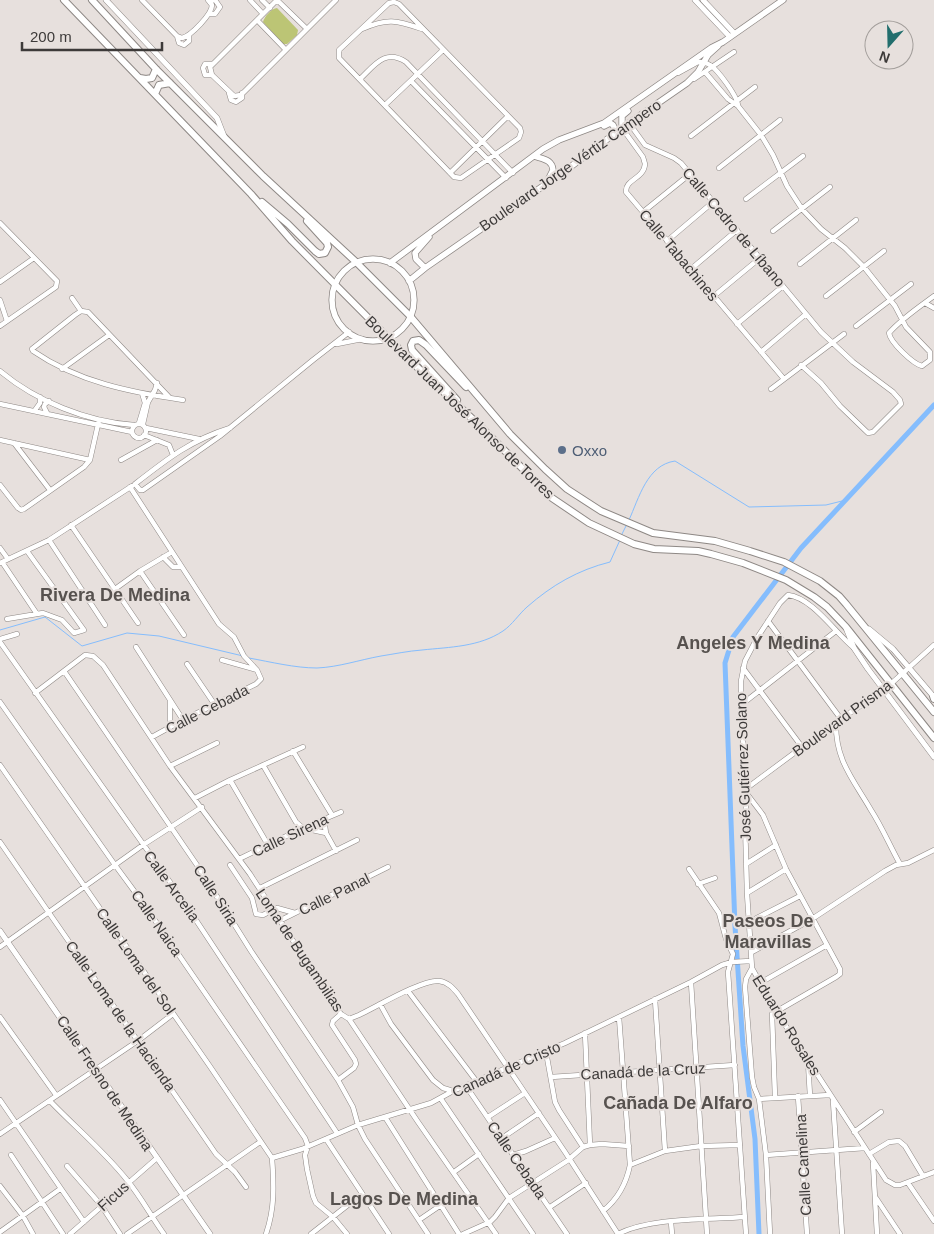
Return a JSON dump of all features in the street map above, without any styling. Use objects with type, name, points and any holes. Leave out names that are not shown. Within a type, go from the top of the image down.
[{"type":"main road","name":"Boulevard Juan José Alonso de Torres","points":[[64,0],[251,194],[292,241],[336,283],[417,367],[552,498],[589,523],[634,544],[654,549],[698,551],[711,554],[786,580],[820,602],[846,627],[934,738]]},
{"type":"main road","name":"Boulevard Jorge Vértiz Campero","points":[[409,281],[424,268],[687,83],[698,72],[709,65],[708,55],[723,42],[783,0]]},
{"type":"main road","name":"Boulevard Juan José Alonso de Torres","points":[[94,1],[156,69],[224,137],[410,316],[523,447],[567,489],[594,508],[640,529],[662,535],[715,542],[750,551],[784,562],[829,588],[839,596],[934,712]]},
{"type":"main road","name":"Boulevard Jorge Vértiz Campero","points":[[390,263],[534,156],[559,140],[600,125],[711,48],[723,42]]},
{"type":"main road","points":[[140,78],[152,78],[156,69]]},
{"type":"main road","points":[[155,94],[159,85],[170,83]]},
{"type":"main road","points":[[622,128],[622,115],[637,104],[640,98]]},
{"type":"main road","points":[[600,125],[613,125],[615,129],[612,136]]},
{"type":"main road","points":[[534,156],[548,161],[553,167],[552,173],[543,185]]},
{"type":"main road","points":[[251,194],[276,212],[315,251],[319,254],[325,253],[328,247],[327,243],[290,201]]},
{"type":"main road","points":[[424,268],[416,260],[415,253],[438,226]]},
{"type":"main road","points":[[372,259],[390,263],[402,271],[409,281],[413,297],[410,316],[402,328],[389,337],[376,341],[362,339],[349,332],[343,326],[335,310],[334,292],[336,283],[343,270],[356,262],[372,259]]},
{"type":"main road","points":[[467,414],[412,350],[410,345],[413,341],[419,340],[426,345],[452,373],[482,400]]},
{"type":"street","points":[[106,0],[217,118],[224,137]]},
{"type":"street","points":[[142,0],[177,36],[183,38],[189,35],[209,14],[213,8],[208,1]]},
{"type":"street","points":[[250,0],[263,14]]},
{"type":"street","points":[[262,0],[270,8]]},
{"type":"street","points":[[307,30],[277,0],[258,21],[212,64],[210,69],[212,76],[229,93],[236,97],[307,30],[335,0]]},
{"type":"street","points":[[695,0],[732,35]]},
{"type":"street","points":[[703,0],[732,35]]},
{"type":"street","points":[[394,2],[398,4],[520,128],[520,136],[496,156],[462,178],[454,177],[339,58],[339,50],[358,31],[389,3],[394,2]]},
{"type":"street","points":[[258,21],[286,50]]},
{"type":"street","points":[[358,31],[387,21],[406,23],[422,29]]},
{"type":"street","points":[[385,105],[443,50]]},
{"type":"street","points":[[687,83],[706,72],[709,65],[734,52]]},
{"type":"street","points":[[360,79],[382,59],[391,56],[406,62],[513,173]]},
{"type":"street","points":[[675,74],[698,62],[709,65],[726,83],[736,103]]},
{"type":"street","points":[[706,72],[719,88],[736,103],[761,135],[773,155],[780,173],[802,209],[820,229],[864,266],[890,300],[902,322],[930,352],[930,360],[924,366],[915,363],[890,338],[891,331],[902,322],[925,302],[934,296]]},
{"type":"street","points":[[411,81],[506,178]]},
{"type":"street","points":[[719,88],[726,83]]},
{"type":"street","points":[[691,136],[755,87]]},
{"type":"street","points":[[450,173],[508,116]]},
{"type":"street","points":[[719,168],[780,120]]},
{"type":"street","name":"Calle Cedro de Líbano","points":[[629,123],[645,145],[674,158],[690,174],[831,342],[853,362],[893,392],[901,402],[898,408],[873,432],[865,432],[840,406],[825,386],[801,365]]},
{"type":"street","name":"Calle Tabachines","points":[[622,128],[645,161],[645,167],[638,177],[628,184],[626,192],[784,379]]},
{"type":"street","points":[[638,150],[645,145]]},
{"type":"street","points":[[746,199],[802,156]]},
{"type":"street","points":[[643,212],[690,174]]},
{"type":"street","points":[[773,231],[830,187]]},
{"type":"street","points":[[667,241],[713,202]]},
{"type":"street","points":[[800,264],[856,220]]},
{"type":"street","points":[[0,223],[57,281],[56,287],[0,326]]},
{"type":"street","points":[[691,269],[737,230]]},
{"type":"street","points":[[826,296],[884,251]]},
{"type":"street","points":[[0,282],[34,258]]},
{"type":"street","points":[[714,296],[760,258]]},
{"type":"street","points":[[856,326],[911,284]]},
{"type":"street","points":[[737,324],[783,286]]},
{"type":"street","points":[[72,298],[80,312]]},
{"type":"street","points":[[0,300],[7,321]]},
{"type":"street","points":[[925,302],[934,308]]},
{"type":"street","points":[[169,398],[157,383],[88,312],[80,312],[32,349],[50,362],[96,383],[142,393],[153,394],[169,398],[183,400]]},
{"type":"street","points":[[761,352],[806,314]]},
{"type":"street","points":[[135,484],[140,490],[143,490],[230,428],[349,332]]},
{"type":"street","points":[[770,390],[844,334]]},
{"type":"street","points":[[62,368],[109,335]]},
{"type":"street","points":[[331,346],[345,341],[362,339]]},
{"type":"street","points":[[0,371],[40,397],[98,422],[132,432],[139,438],[142,448]]},
{"type":"street","points":[[132,432],[140,425],[157,383]]},
{"type":"street","points":[[142,393],[145,403],[140,425],[144,435],[169,445],[174,455]]},
{"type":"street","points":[[35,410],[40,403],[40,397]]},
{"type":"street","points":[[47,413],[44,407],[49,401]]},
{"type":"street","points":[[0,404],[98,422],[140,425],[199,439]]},
{"type":"street","points":[[0,485],[21,510],[90,460],[98,422]]},
{"type":"street","points":[[37,614],[1,562],[49,540],[135,484],[199,439],[230,428]]},
{"type":"street","points":[[169,445],[174,433]]},
{"type":"street","points":[[139,438],[144,435]]},
{"type":"street","points":[[0,440],[90,460]]},
{"type":"street","points":[[121,460],[157,440]]},
{"type":"street","points":[[14,443],[50,490]]},
{"type":"street","points":[[130,487],[219,624],[234,637],[244,656],[257,670]]},
{"type":"street","points":[[71,524],[138,623]]},
{"type":"street","points":[[49,540],[104,625]]},
{"type":"street","points":[[0,548],[8,559]]},
{"type":"street","points":[[7,619],[43,613],[62,620],[74,634],[84,630],[27,551]]},
{"type":"street","points":[[115,589],[163,556],[172,552]]},
{"type":"street","points":[[163,556],[173,567],[181,567]]},
{"type":"street","points":[[140,571],[184,635]]},
{"type":"street","name":"José Gutiérrez Solano","points":[[752,952],[746,864],[745,814],[747,791],[740,688],[743,668],[768,621],[788,595],[797,598],[812,608],[836,631]]},
{"type":"street","points":[[859,620],[892,649],[934,697]]},
{"type":"street","points":[[768,621],[841,719]]},
{"type":"street","points":[[846,627],[854,648]]},
{"type":"street","points":[[741,705],[836,631],[854,648],[883,691],[934,756]]},
{"type":"street","points":[[0,641],[17,634]]},
{"type":"street","name":"Calle Arcelia","points":[[0,641],[193,914],[337,1133]]},
{"type":"street","name":"Boulevard Prisma","points":[[747,791],[802,746],[883,691],[934,645]]},
{"type":"street","points":[[136,647],[183,720]]},
{"type":"street","name":"Loma de Bugambilias","points":[[64,670],[89,654],[103,665],[170,766],[260,888],[341,1014],[349,1019],[409,1110],[490,1222],[496,1234]]},
{"type":"street","points":[[222,660],[257,670]]},
{"type":"street","points":[[187,664],[215,705]]},
{"type":"street","points":[[743,668],[802,746]]},
{"type":"street","points":[[35,693],[64,670]]},
{"type":"street","name":"Calle Siria","points":[[64,670],[338,1080],[353,1107],[358,1125],[375,1155],[428,1234]]},
{"type":"street","name":"Calle Cebada","points":[[152,737],[256,684],[261,679],[257,670]]},
{"type":"street","points":[[170,701],[170,727]]},
{"type":"street","name":"Calle Naica","points":[[0,702],[206,992],[305,1138],[308,1146]]},
{"type":"street","points":[[836,722],[837,744],[844,765],[872,810],[900,864]]},
{"type":"street","points":[[170,766],[218,743]]},
{"type":"street","points":[[195,798],[303,747]]},
{"type":"street","points":[[293,751],[332,815]]},
{"type":"street","name":"Calle Loma del Sol","points":[[0,765],[238,1106],[272,1158]]},
{"type":"street","points":[[263,765],[293,818],[303,828],[326,833]]},
{"type":"street","points":[[230,780],[268,845]]},
{"type":"street","points":[[747,791],[763,815],[786,869],[812,919],[839,964],[840,972],[836,977],[772,1014],[775,1097]]},
{"type":"street","points":[[0,947],[143,845],[202,807]]},
{"type":"street","name":"Calle Sirena","points":[[239,859],[303,828],[342,812]]},
{"type":"street","points":[[324,819],[326,833],[336,851]]},
{"type":"street","points":[[260,888],[357,840]]},
{"type":"street","name":"Calle Loma de la Hacienda","points":[[0,842],[139,1040],[216,1154],[235,1172],[246,1187]]},
{"type":"street","points":[[746,864],[776,845]]},
{"type":"street","points":[[752,952],[812,919],[886,871],[934,850]]},
{"type":"street","points":[[230,865],[252,898],[256,914],[263,915],[273,909],[282,908],[296,913]]},
{"type":"street","name":"Calle Panal","points":[[280,920],[388,867]]},
{"type":"street","points":[[689,869],[719,913],[726,939],[732,951],[733,962],[728,972],[746,1234]]},
{"type":"street","points":[[747,892],[786,869]]},
{"type":"street","points":[[698,884],[715,878]]},
{"type":"street","points":[[749,922],[800,896]]},
{"type":"street","name":"Calle Fresno de Medina","points":[[0,931],[210,1234]]},
{"type":"street","points":[[760,983],[827,945]]},
{"type":"street","name":"Eduardo Rosales","points":[[752,952],[752,968],[776,1011],[873,1162]]},
{"type":"street","name":"Canadá de Cristo","points":[[272,1158],[308,1146],[358,1125],[441,1099],[454,1091],[546,1052],[691,982],[722,965],[751,961]]},
{"type":"street","points":[[752,968],[746,979],[746,998],[752,1077],[759,1099],[766,1155],[770,1234]]},
{"type":"street","points":[[349,1019],[426,983],[444,982],[454,989],[586,1183],[618,1234],[638,1226],[745,1217]]},
{"type":"street","points":[[691,982],[707,1234]]},
{"type":"street","points":[[408,991],[477,1082]]},
{"type":"street","points":[[655,999],[665,1151]]},
{"type":"street","points":[[380,1004],[391,1024],[433,1080],[443,1088],[454,1091]]},
{"type":"street","points":[[0,1134],[139,1040],[173,1014]]},
{"type":"street","points":[[338,1080],[355,1066],[356,1062],[334,1028],[333,1021],[341,1014]]},
{"type":"street","points":[[0,1016],[56,1095]]},
{"type":"street","points":[[603,1211],[620,1193],[630,1166],[619,1017]]},
{"type":"street","points":[[585,1033],[590,1145]]},
{"type":"street","points":[[546,1052],[553,1095],[559,1110],[583,1147]]},
{"type":"street","name":"Calle Camelina","points":[[808,1060],[810,1096]]},
{"type":"street","name":"Canadá de la Cruz","points":[[551,1077],[735,1066]]},
{"type":"street","name":"Calle Cebada","points":[[466,1086],[567,1234]]},
{"type":"street","points":[[488,1117],[525,1093]]},
{"type":"street","points":[[759,1099],[830,1095]]},
{"type":"street","name":"Calle Camelina","points":[[798,1096],[807,1234]]},
{"type":"street","points":[[441,1099],[533,1234]]},
{"type":"street","points":[[0,1100],[84,1222]]},
{"type":"street","points":[[833,1100],[842,1234]]},
{"type":"street","points":[[50,1101],[93,1141],[128,1182],[164,1234]]},
{"type":"street","points":[[854,1132],[881,1112]]},
{"type":"street","points":[[502,1138],[539,1113]]},
{"type":"street","points":[[385,1117],[458,1234]]},
{"type":"street","points":[[326,1138],[390,1234]]},
{"type":"street","points":[[513,1155],[555,1138]]},
{"type":"street","points":[[869,1154],[889,1142],[899,1141],[924,1176]]},
{"type":"street","points":[[127,1234],[260,1142]]},
{"type":"street","points":[[463,1234],[490,1222],[496,1217],[509,1198],[569,1159],[583,1147],[590,1145],[629,1146]]},
{"type":"street","points":[[630,1166],[665,1151],[701,1146],[740,1145]]},
{"type":"street","points":[[308,1146],[306,1155],[312,1196],[316,1203],[333,1217],[347,1234]]},
{"type":"street","points":[[766,1155],[865,1148]]},
{"type":"street","points":[[454,1172],[479,1154]]},
{"type":"street","points":[[11,1155],[64,1234]]},
{"type":"street","name":"Ficus","points":[[73,1233],[102,1205],[157,1158]]},
{"type":"street","points":[[266,1234],[274,1198],[272,1158]]},
{"type":"street","points":[[873,1162],[886,1180],[900,1185],[934,1172]]},
{"type":"street","points":[[873,1162],[877,1234]]},
{"type":"street","points":[[67,1166],[102,1205],[120,1234]]},
{"type":"street","points":[[550,1207],[586,1183]]},
{"type":"street","points":[[908,1183],[934,1221]]},
{"type":"street","points":[[0,1186],[23,1216],[33,1234]]},
{"type":"street","points":[[0,1232],[60,1189]]},
{"type":"street","points":[[311,1234],[353,1201],[364,1197]]},
{"type":"street","points":[[875,1197],[900,1234]]},
{"type":"street","points":[[419,1220],[441,1205]]},
{"type":"street","points":[[671,1222],[672,1234]]},
{"type":"green space","points":[[277,8],[298,30],[297,35],[287,44],[283,44],[263,22],[268,13]]},
{"type":"waterway","points":[[759,1234],[755,1139],[743,1046],[735,926],[725,663],[733,637],[801,548],[934,405]]},
{"type":"waterway","points":[[629,520],[645,484],[651,476],[657,469],[675,461],[749,507],[826,505],[846,500]]},
{"type":"waterway","points":[[621,536],[627,524]]},
{"type":"waterway","points":[[249,658],[292,666],[317,668],[406,652],[464,645],[484,640],[506,629],[527,607],[556,585],[587,569],[610,562],[620,540]]},
{"type":"waterway","points":[[0,630],[45,617],[82,646],[127,633],[159,636],[243,656]]},
{"type":"place","name":"Oxxo","points":[[562,450]]},
{"type":"district","name":"Rivera De Medina","points":[[115,595]]},
{"type":"district","name":"Angeles Y Medina","points":[[753,643]]},
{"type":"district","name":"Paseos De Maravillas","points":[[768,931]]},
{"type":"district","name":"Cañada De Alfaro","points":[[678,1103]]},
{"type":"district","name":"Lagos De Medina","points":[[404,1199]]}]
